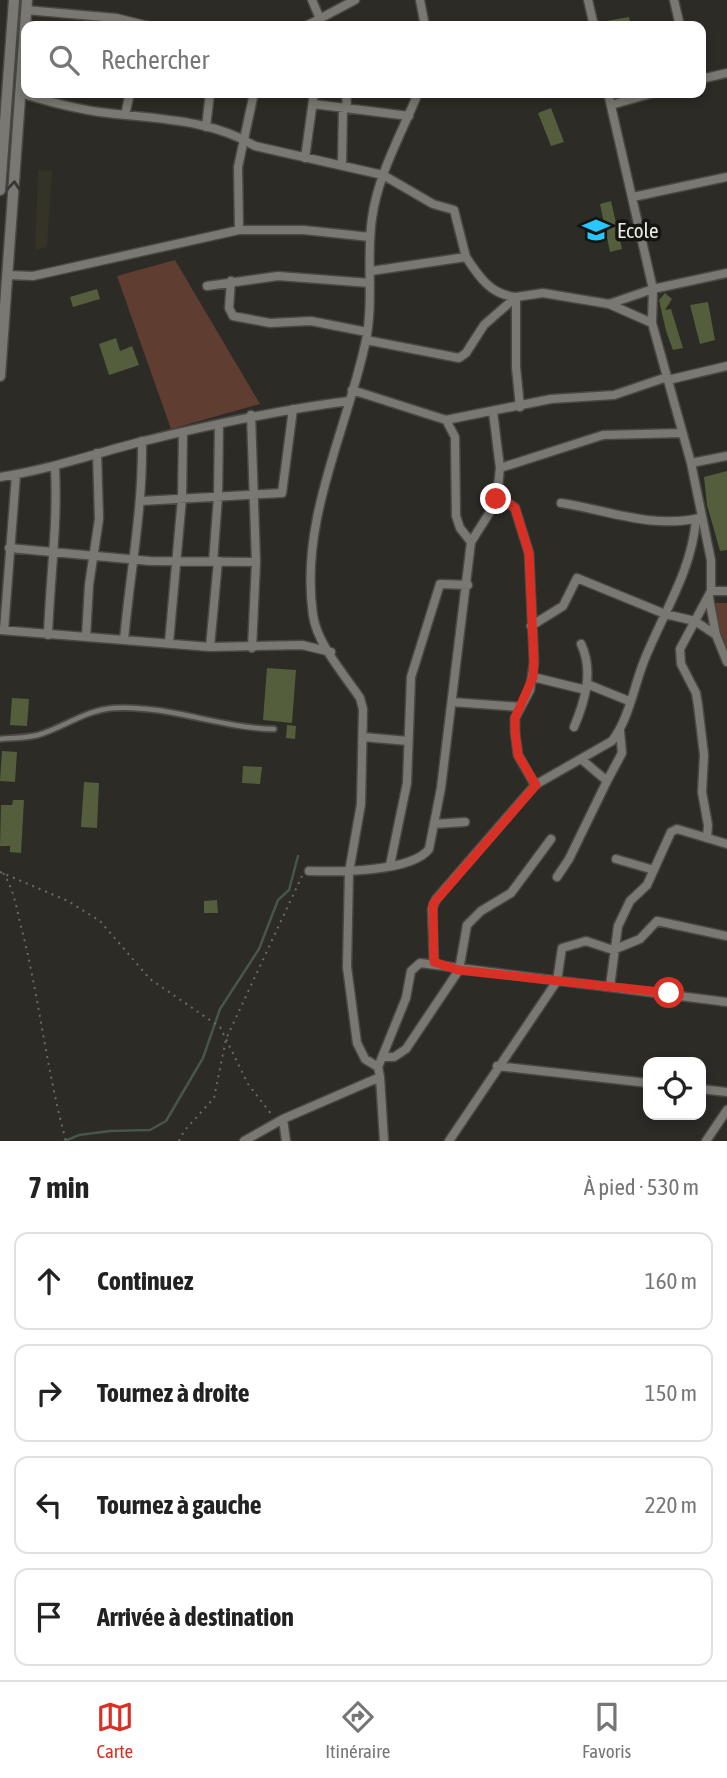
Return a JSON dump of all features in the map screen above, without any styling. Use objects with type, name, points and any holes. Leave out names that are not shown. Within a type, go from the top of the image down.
[{"type":"street","points":[[0,190],[4,81],[14,0]]},
{"type":"street","points":[[312,0],[321,21]]},
{"type":"street","points":[[313,21],[355,0]]},
{"type":"street","points":[[422,0],[424,21]]},
{"type":"street","points":[[588,0],[593,21]]},
{"type":"street","points":[[674,0],[679,21]]},
{"type":"street","points":[[27,5],[126,21]]},
{"type":"street","points":[[706,78],[727,74]]},
{"type":"street","points":[[0,376],[21,80]]},
{"type":"street","points":[[39,98],[72,107],[206,127],[246,139],[255,146],[383,175],[433,204],[454,210],[466,257],[499,295],[516,297],[543,293],[609,304],[652,323]]},
{"type":"street","points":[[125,114],[129,98]]},
{"type":"street","points":[[206,127],[209,98]]},
{"type":"street","points":[[239,230],[236,186],[253,98]]},
{"type":"street","points":[[305,158],[314,98]]},
{"type":"street","points":[[342,164],[346,98]]},
{"type":"street","points":[[378,1067],[360,1052],[351,1008],[347,967],[349,872],[362,804],[362,703],[313,617],[309,562],[325,479],[337,452],[366,336],[371,271],[370,237],[375,200],[416,98]]},
{"type":"street","points":[[609,98],[653,289],[652,323],[691,463],[699,518],[712,573],[710,594],[716,635],[727,662]]},
{"type":"street","points":[[611,105],[636,98]]},
{"type":"street","points":[[313,104],[409,116]]},
{"type":"street","points":[[634,197],[727,177]]},
{"type":"street","points":[[7,275],[50,272],[239,230],[304,230],[370,237]]},
{"type":"street","points":[[371,271],[466,257]]},
{"type":"street","points":[[609,304],[653,289],[727,273]]},
{"type":"street","points":[[207,286],[231,281],[302,275],[370,283]]},
{"type":"street","points":[[231,281],[229,308],[233,316],[270,323],[311,321],[459,358],[466,354],[484,326],[516,297]]},
{"type":"street","points":[[516,297],[516,367],[520,407]]},
{"type":"street","points":[[352,390],[446,420],[551,399],[614,395],[668,378],[727,366]]},
{"type":"street","points":[[0,477],[55,468],[97,453],[251,415],[349,401]]},
{"type":"street","points":[[141,500],[254,495],[283,491],[292,409]]},
{"type":"street","points":[[309,871],[349,872],[409,863],[427,853],[435,824],[468,585],[471,542],[495,504],[500,468],[493,412]]},
{"type":"street","points":[[251,415],[256,562],[252,648]]},
{"type":"street","points":[[446,420],[455,437],[456,516],[460,528],[471,542]]},
{"type":"street","points":[[211,647],[219,424]]},
{"type":"street","points":[[169,643],[182,498],[183,432]]},
{"type":"street","points":[[500,468],[603,435],[682,433]]},
{"type":"street","points":[[124,640],[141,500],[142,441]]},
{"type":"street","points":[[86,637],[89,585],[99,519],[97,453]]},
{"type":"street","points":[[691,463],[727,456]]},
{"type":"street","points":[[48,635],[55,553],[55,468]]},
{"type":"street","points":[[16,475],[2,630],[211,647],[302,645],[331,652]]},
{"type":"street","points":[[495,504],[508,503],[515,508],[529,553],[533,677],[515,718],[518,755],[536,785]]},
{"type":"street","points":[[561,503],[627,518],[699,518]]},
{"type":"street","points":[[557,877],[622,753],[620,731],[629,701],[691,555],[699,518]]},
{"type":"street","points":[[9,548],[133,560],[256,562]]},
{"type":"street","points":[[531,626],[563,606],[577,578],[664,614],[695,621],[716,635]]},
{"type":"street","points":[[390,865],[404,801],[411,677],[438,589],[443,583],[468,585]]},
{"type":"street","points":[[710,594],[727,591]]},
{"type":"street","points":[[706,838],[708,825],[702,792],[704,755],[696,693],[679,657],[680,649],[710,594]]},
{"type":"street","points":[[574,727],[587,687],[588,658],[581,644]]},
{"type":"street","points":[[533,677],[587,687],[629,701]]},
{"type":"street","points":[[452,702],[520,708]]},
{"type":"street","points":[[434,962],[433,904],[536,785],[612,741],[620,731]]},
{"type":"street","points":[[363,737],[408,741]]},
{"type":"street","points":[[581,759],[607,781]]},
{"type":"street","points":[[435,824],[465,821]]},
{"type":"street","points":[[610,986],[613,950],[623,914],[637,893],[647,885],[674,830],[727,844]]},
{"type":"street","points":[[383,1057],[399,1055],[408,1046],[458,970],[467,925],[481,911],[511,893],[551,839]]},
{"type":"street","points":[[616,859],[654,870]]},
{"type":"street","points":[[449,1141],[497,1066],[557,981],[562,948],[586,941],[613,950],[640,939],[657,921],[727,936]]},
{"type":"street","points":[[384,1141],[378,1067],[415,965],[434,962],[458,970],[727,1002]]},
{"type":"street","points":[[497,1066],[643,1082]]},
{"type":"street","points":[[244,1141],[281,1120],[380,1077]]},
{"type":"street","points":[[706,1090],[727,1092]]},
{"type":"street","points":[[706,1141],[727,1110]]},
{"type":"street","points":[[281,1120],[286,1141]]},
{"type":"lane","points":[[0,739],[38,735],[90,711],[113,708],[194,715],[246,728],[274,729]]},
{"type":"path","points":[[179,1141],[184,1131],[214,1098],[226,1039],[301,878],[309,871]]},
{"type":"path","points":[[1,872],[68,901],[100,921],[150,979],[220,1027],[257,1099],[281,1120]]},
{"type":"path","points":[[1,872],[10,883],[27,951],[53,1095],[66,1141]]},
{"type":"shaded area","points":[[38,170],[52,171],[47,247],[35,250]]},
{"type":"shaded area","points":[[175,260],[260,404],[171,429],[117,276]]},
{"type":"shaded area","points":[[703,603],[727,603],[727,662]]},
{"type":"building","points":[[629,17],[630,21],[607,21]]},
{"type":"building","points":[[551,108],[564,142],[551,146],[538,113]]},
{"type":"building","points":[[611,201],[622,249],[610,252],[600,204]]},
{"type":"building","points":[[97,289],[100,299],[73,307],[70,297]]},
{"type":"building","points":[[665,293],[672,299],[665,310],[671,309],[683,348],[673,350],[666,331],[659,300]]},
{"type":"building","points":[[708,302],[715,340],[700,344],[690,305]]},
{"type":"building","points":[[116,338],[120,351],[132,346],[139,365],[109,375],[99,344]]},
{"type":"building","points":[[727,471],[727,550],[720,551],[707,505],[704,477]]},
{"type":"building","points":[[267,668],[296,670],[292,723],[263,720]]},
{"type":"building","points":[[12,698],[29,699],[27,726],[10,725]]},
{"type":"building","points":[[287,725],[296,726],[295,739],[286,738]]},
{"type":"building","points":[[2,751],[17,752],[15,782],[0,781]]},
{"type":"building","points":[[243,766],[262,767],[260,784],[242,783]]},
{"type":"building","points":[[84,782],[99,783],[97,828],[81,827]]},
{"type":"building","points":[[13,800],[24,800],[21,853],[10,852],[10,846],[0,846],[1,805],[12,805]]},
{"type":"building","points":[[217,900],[218,913],[204,913],[204,901]]},
{"type":"waterway","points":[[65,1141],[79,1135],[150,1130],[166,1121],[203,1058],[220,1009],[259,949],[278,900],[289,890],[298,856]]},
{"type":"place","name":"Ecole","points":[[596,230]]},
{"type":"route","points":[[496,499],[495,504],[508,503],[515,508],[529,553],[533,677],[530,690],[515,718],[515,732],[518,755],[536,785],[433,904],[434,962],[458,970],[669,993]]}]
